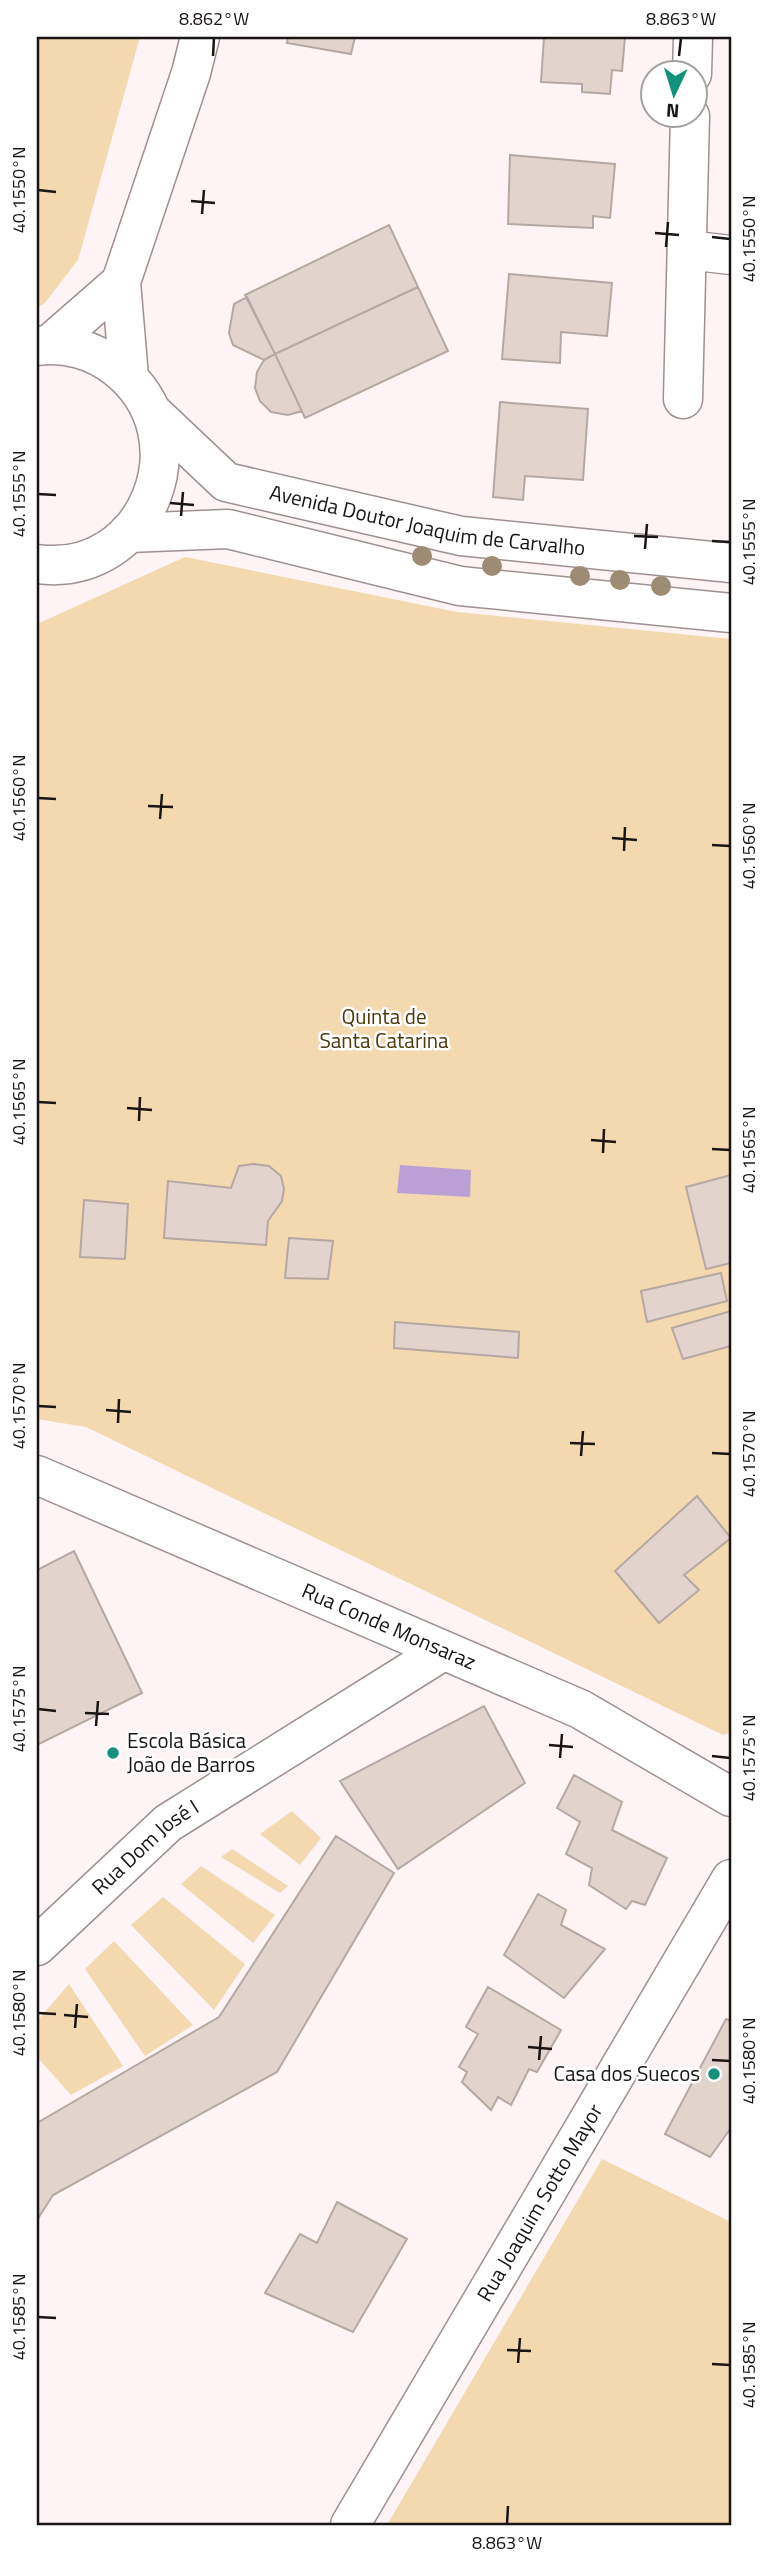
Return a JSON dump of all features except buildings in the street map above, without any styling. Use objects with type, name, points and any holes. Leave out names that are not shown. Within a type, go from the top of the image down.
[{"type":"street","points":[[129,377],[121,282],[191,74],[200,37]]},
{"type":"street","points":[[692,60],[693,37]]},
{"type":"street","points":[[683,399],[690,130]]},
{"type":"street","points":[[687,250],[731,255]]},
{"type":"street","points":[[44,345],[121,282]]},
{"type":"street","points":[[41,568],[79,561],[106,551],[128,533],[148,507],[159,477],[161,444],[153,413],[129,377],[106,359],[79,348],[44,345]]},
{"type":"street","name":"Avenida Doutor Joaquim de Carvalho","points":[[153,413],[226,482],[461,537],[731,563]]},
{"type":"street","points":[[128,533],[228,529],[460,586],[731,613]]},
{"type":"street","name":"Rua Conde Monsaraz","points":[[37,1475],[580,1709],[731,1797]]},
{"type":"street","name":"Rua Dom José I","points":[[37,1946],[168,1823],[443,1651]]},
{"type":"street","name":"Rua Joaquim Sotto Mayor","points":[[350,2525],[731,1879]]},
{"type":"green space","points":[[37,37],[140,37],[78,260],[44,304],[37,307]]},
{"type":"green space","name":"Quinta de Santa Catarina","points":[[185,557],[457,612],[731,639],[731,1732],[723,1735],[86,1427],[37,1419],[37,624]]},
{"type":"green space","points":[[292,1811],[321,1838],[300,1865],[260,1834]]},
{"type":"green space","points":[[232,1849],[288,1886],[280,1893],[221,1857]]},
{"type":"green space","points":[[201,1866],[275,1915],[253,1943],[181,1884]]},
{"type":"green space","points":[[163,1897],[245,1964],[214,2010],[131,1925]]},
{"type":"green space","points":[[114,1941],[193,2025],[145,2056],[85,1969]]},
{"type":"green space","points":[[69,1984],[123,2066],[71,2095],[37,2057],[37,2021]]},
{"type":"green space","points":[[602,2159],[731,2222],[731,2525],[387,2525]]},
{"type":"shaded area","points":[[400,1165],[471,1170],[470,1197],[397,1193]]},
{"type":"place","name":"Escola Básica João de Barros","points":[[113,1753]]},
{"type":"place","name":"Casa dos Suecos","points":[[714,2074]]}]
